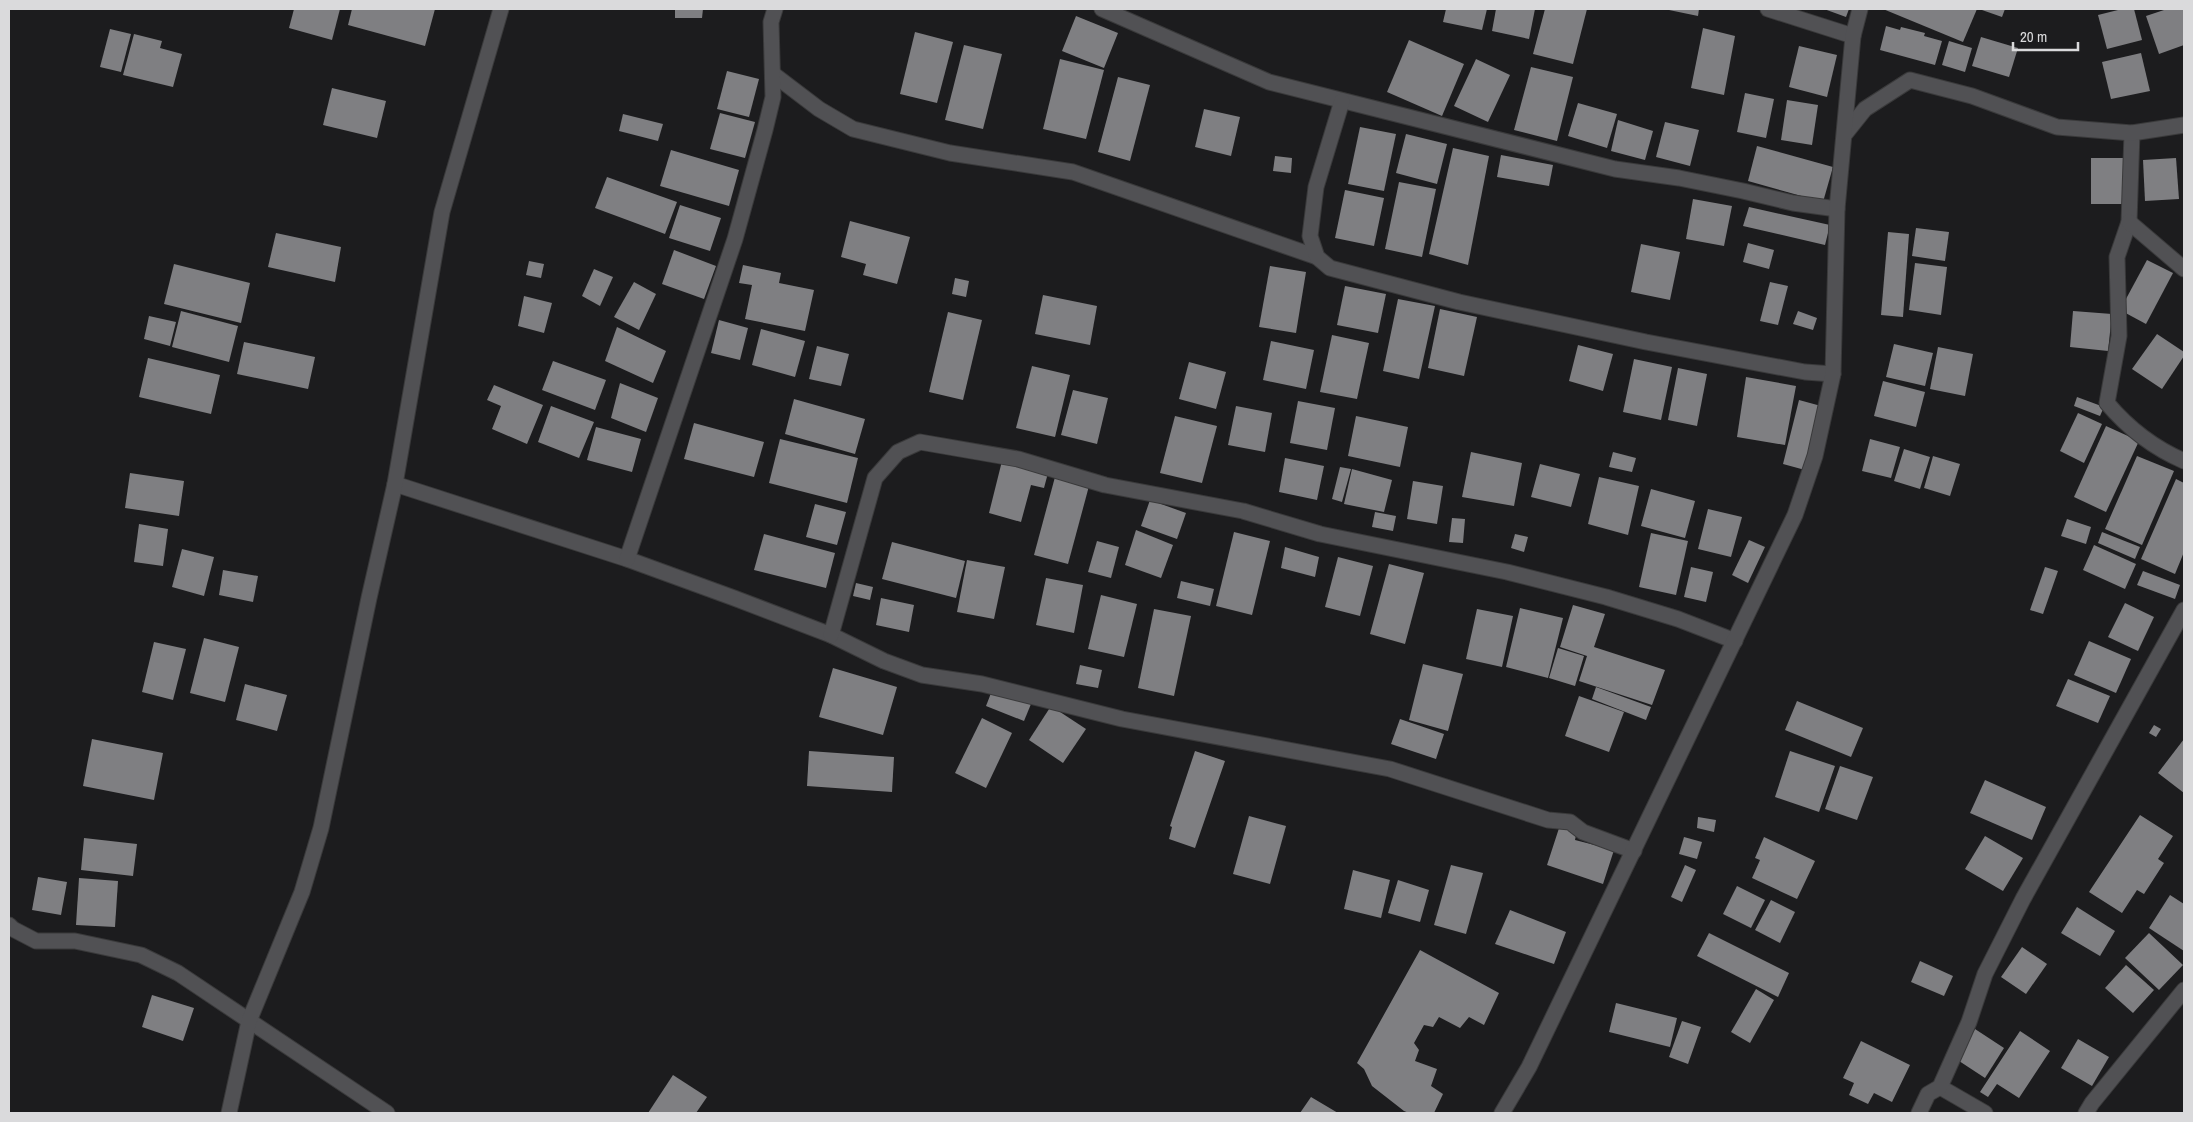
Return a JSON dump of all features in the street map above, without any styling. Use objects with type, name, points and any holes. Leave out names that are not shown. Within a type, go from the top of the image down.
[{"type":"street","points":[[229,1113],[249,1022],[302,892],[321,828],[395,484],[442,212],[501,9]]},
{"type":"street","points":[[627,559],[735,239],[769,114],[773,97],[771,22],[774,9]]},
{"type":"street","points":[[1102,9],[1268,82],[1615,169],[1697,182],[1793,203],[1837,209]]},
{"type":"street","points":[[1768,9],[1853,36]]},
{"type":"street","points":[[1502,1113],[1529,1067],[1735,641],[1795,515],[1815,456],[1833,374],[1837,209],[1853,36],[1860,9]]},
{"type":"street","points":[[773,74],[819,109],[852,129],[950,152],[1073,172],[1317,257],[1330,268],[1346,273],[1459,302],[1646,342],[1805,372],[1833,374]]},
{"type":"street","points":[[1845,134],[1865,109],[1910,80],[1972,96],[2057,127],[2132,133],[2184,125]]},
{"type":"street","points":[[1317,257],[1310,236],[1316,187],[1342,101]]},
{"type":"street","points":[[2132,133],[2129,222],[2117,257],[2119,336],[2107,403],[2122,421],[2165,453],[2184,462]]},
{"type":"street","points":[[2129,222],[2184,269]]},
{"type":"street","points":[[832,635],[875,478],[898,452],[920,442],[1018,459],[1105,485],[1243,511],[1320,534],[1507,572],[1606,597],[1678,619],[1735,641]]},
{"type":"street","points":[[395,484],[627,559],[832,635],[884,661],[922,675],[982,684],[1122,718],[1390,769],[1548,820],[1570,822],[1583,832],[1634,851]]},
{"type":"street","points":[[1919,1113],[1928,1094],[1940,1087],[1969,1022],[1986,974],[2023,900],[2184,610]]},
{"type":"street","points":[[9,924],[13,929],[36,940],[75,941],[141,955],[178,973],[387,1113]]},
{"type":"street","points":[[2086,1113],[2092,1103],[2184,990]]},
{"type":"street","points":[[1940,1087],[1984,1113]]},
{"type":"building","points":[[294,9],[340,9],[332,40],[289,28]]},
{"type":"building","points":[[352,9],[435,9],[425,46],[348,25]]},
{"type":"building","points":[[675,9],[703,9],[702,18],[675,18]]},
{"type":"building","points":[[1446,9],[1487,9],[1482,30],[1443,22]]},
{"type":"building","points":[[1496,9],[1535,9],[1529,39],[1492,31]]},
{"type":"building","points":[[1545,9],[1587,9],[1573,64],[1533,54]]},
{"type":"building","points":[[1670,9],[1699,9],[1698,16]]},
{"type":"building","points":[[1824,9],[1849,9],[1846,17]]},
{"type":"building","points":[[1883,9],[1977,9],[1963,42]]},
{"type":"building","points":[[1983,9],[2005,9],[2002,17]]},
{"type":"building","points":[[2122,9],[2134,9],[2142,40],[2107,49],[2098,15]]},
{"type":"building","points":[[2167,9],[2184,9],[2184,45],[2159,54],[2146,16]]},
{"type":"building","points":[[1076,16],[1118,33],[1104,68],[1062,51]]},
{"type":"building","points":[[1886,26],[1900,30],[1901,27],[1925,33],[1924,36],[1942,41],[1935,65],[1880,50]]},
{"type":"building","points":[[1703,28],[1735,36],[1724,95],[1691,88]]},
{"type":"building","points":[[110,29],[131,34],[121,72],[100,67]]},
{"type":"building","points":[[915,32],[953,42],[937,103],[900,94]]},
{"type":"building","points":[[134,34],[162,41],[160,48],[182,54],[173,87],[123,75]]},
{"type":"building","points":[[1981,37],[2018,48],[2009,77],[1972,66]]},
{"type":"building","points":[[1409,40],[1464,64],[1442,116],[1387,92]]},
{"type":"building","points":[[1949,41],[1972,48],[1965,72],[1942,65]]},
{"type":"building","points":[[964,45],[1002,54],[983,129],[945,120]]},
{"type":"building","points":[[1799,46],[1837,55],[1827,97],[1789,87]]},
{"type":"building","points":[[2141,53],[2150,91],[2111,99],[2102,62]]},
{"type":"building","points":[[1060,59],[1104,70],[1086,139],[1043,129]]},
{"type":"building","points":[[1476,59],[1510,75],[1488,122],[1454,106]]},
{"type":"building","points":[[1531,67],[1573,77],[1557,141],[1514,130]]},
{"type":"building","points":[[727,71],[759,79],[749,117],[717,109]]},
{"type":"building","points":[[1118,77],[1150,85],[1130,161],[1098,152]]},
{"type":"building","points":[[332,88],[386,101],[377,138],[323,125]]},
{"type":"building","points":[[1745,93],[1774,99],[1766,138],[1737,132]]},
{"type":"building","points":[[1787,100],[1818,105],[1812,145],[1781,140]]},
{"type":"building","points":[[1578,103],[1617,114],[1607,148],[1568,136]]},
{"type":"building","points":[[1204,109],[1240,117],[1231,156],[1195,147]]},
{"type":"building","points":[[720,113],[755,122],[745,158],[710,149]]},
{"type":"building","points":[[623,114],[663,124],[658,141],[619,131]]},
{"type":"building","points":[[1618,120],[1653,131],[1645,160],[1611,151]]},
{"type":"building","points":[[1665,122],[1699,130],[1690,166],[1656,157]]},
{"type":"building","points":[[1360,127],[1396,134],[1384,191],[1348,184]]},
{"type":"building","points":[[1406,134],[1447,144],[1437,184],[1396,173]]},
{"type":"building","points":[[1757,146],[1833,167],[1823,202],[1748,181]]},
{"type":"building","points":[[1453,148],[1489,156],[1468,265],[1429,254]]},
{"type":"building","points":[[671,150],[739,170],[729,206],[660,186]]},
{"type":"building","points":[[1501,155],[1553,165],[1549,186],[1497,177]]},
{"type":"building","points":[[1275,156],[1292,158],[1291,173],[1273,171]]},
{"type":"building","points":[[2091,158],[2126,158],[2126,204],[2091,204]]},
{"type":"building","points":[[2176,158],[2179,199],[2145,201],[2143,160]]},
{"type":"building","points":[[607,177],[677,202],[665,234],[595,208]]},
{"type":"building","points":[[1399,182],[1436,189],[1422,257],[1385,249]]},
{"type":"building","points":[[1345,190],[1384,198],[1374,246],[1335,238]]},
{"type":"building","points":[[1693,199],[1732,206],[1724,246],[1686,239]]},
{"type":"building","points":[[680,205],[721,218],[710,251],[669,238]]},
{"type":"building","points":[[1749,207],[1830,225],[1825,245],[1743,226]]},
{"type":"building","points":[[850,221],[910,237],[897,284],[863,275],[866,264],[841,257]]},
{"type":"building","points":[[1916,228],[1949,232],[1945,261],[1912,256]]},
{"type":"building","points":[[1888,232],[1909,234],[1903,317],[1881,315]]},
{"type":"building","points":[[276,233],[341,247],[335,282],[268,267]]},
{"type":"building","points":[[1748,243],[1774,250],[1769,269],[1743,262]]},
{"type":"building","points":[[1641,244],[1680,252],[1670,300],[1631,292]]},
{"type":"building","points":[[674,250],[716,266],[704,299],[662,284]]},
{"type":"building","points":[[2147,260],[2173,273],[2146,324],[2120,310]]},
{"type":"building","points":[[529,261],[544,264],[541,278],[526,275]]},
{"type":"building","points":[[1915,263],[1947,267],[1941,315],[1909,310]]},
{"type":"building","points":[[174,264],[250,283],[241,323],[164,304]]},
{"type":"building","points":[[743,265],[781,273],[779,283],[814,290],[805,331],[745,319],[752,285],[739,283]]},
{"type":"building","points":[[1270,266],[1306,272],[1296,333],[1259,327]]},
{"type":"building","points":[[594,269],[613,277],[600,306],[582,296]]},
{"type":"building","points":[[955,278],[969,281],[966,297],[952,294]]},
{"type":"building","points":[[634,282],[656,294],[639,330],[614,317]]},
{"type":"building","points":[[1770,282],[1788,286],[1778,325],[1760,321]]},
{"type":"building","points":[[1345,286],[1386,294],[1378,333],[1337,325]]},
{"type":"building","points":[[1043,295],[1097,306],[1090,345],[1035,334]]},
{"type":"building","points":[[524,296],[552,303],[544,333],[518,326]]},
{"type":"building","points":[[1398,299],[1435,306],[1419,379],[1383,371]]},
{"type":"building","points":[[1440,309],[1477,317],[1464,376],[1428,368]]},
{"type":"building","points":[[181,311],[238,326],[229,362],[172,347]]},
{"type":"building","points":[[1798,311],[1817,318],[1813,330],[1793,324]]},
{"type":"building","points":[[2073,311],[2112,314],[2108,351],[2070,347]]},
{"type":"building","points":[[948,312],[982,320],[963,400],[929,392]]},
{"type":"building","points":[[149,316],[176,322],[170,346],[144,339]]},
{"type":"building","points":[[719,320],[748,328],[740,360],[711,353]]},
{"type":"building","points":[[617,327],[666,351],[653,383],[605,361]]},
{"type":"building","points":[[761,329],[805,341],[795,377],[752,365]]},
{"type":"building","points":[[2157,334],[2184,352],[2184,356],[2162,389],[2132,369]]},
{"type":"building","points":[[1332,335],[1369,343],[1357,399],[1320,392]]},
{"type":"building","points":[[1271,341],[1314,350],[1306,389],[1263,380]]},
{"type":"building","points":[[244,342],[315,357],[308,389],[237,374]]},
{"type":"building","points":[[1894,344],[1933,353],[1925,386],[1886,377]]},
{"type":"building","points":[[1578,345],[1613,354],[1603,391],[1569,381]]},
{"type":"building","points":[[817,346],[849,354],[841,386],[809,379]]},
{"type":"building","points":[[1938,347],[1973,354],[1965,396],[1930,389]]},
{"type":"building","points":[[148,358],[220,375],[211,414],[139,397]]},
{"type":"building","points":[[1634,359],[1672,367],[1661,420],[1623,412]]},
{"type":"building","points":[[553,361],[606,380],[595,410],[542,390]]},
{"type":"building","points":[[1189,362],[1226,372],[1216,409],[1179,399]]},
{"type":"building","points":[[1032,366],[1070,375],[1055,437],[1016,428]]},
{"type":"building","points":[[1678,368],[1707,374],[1697,426],[1668,420]]},
{"type":"building","points":[[1746,377],[1796,386],[1785,445],[1737,437]]},
{"type":"building","points":[[1883,381],[1925,392],[1916,427],[1874,416]]},
{"type":"building","points":[[620,383],[658,398],[646,432],[611,418]]},
{"type":"building","points":[[494,385],[543,405],[527,444],[492,429],[501,406],[487,400]]},
{"type":"building","points":[[1073,390],[1108,398],[1097,444],[1061,435]]},
{"type":"building","points":[[2077,397],[2104,407],[2100,416],[2074,406]]},
{"type":"building","points":[[794,399],[865,419],[855,454],[785,434]]},
{"type":"building","points":[[1799,400],[1821,406],[1805,470],[1783,464]]},
{"type":"building","points":[[1298,401],[1335,408],[1327,450],[1290,443]]},
{"type":"building","points":[[551,406],[594,422],[579,458],[538,442]]},
{"type":"building","points":[[1236,406],[1272,413],[1265,452],[1228,445]]},
{"type":"building","points":[[2078,413],[2102,424],[2084,463],[2060,451]]},
{"type":"building","points":[[1175,416],[1217,426],[1202,483],[1160,473]]},
{"type":"building","points":[[1356,416],[1408,427],[1400,467],[1348,456]]},
{"type":"building","points":[[694,423],[764,442],[754,477],[684,459]]},
{"type":"building","points":[[2106,426],[2139,441],[2106,512],[2074,497]]},
{"type":"building","points":[[596,427],[641,439],[632,472],[587,460]]},
{"type":"building","points":[[780,439],[858,458],[847,503],[769,483]]},
{"type":"building","points":[[1870,439],[1900,447],[1891,478],[1862,471]]},
{"type":"building","points":[[1904,449],[1930,457],[1920,489],[1894,481]]},
{"type":"building","points":[[1471,452],[1522,463],[1514,506],[1462,497]]},
{"type":"building","points":[[1613,452],[1636,458],[1632,472],[1609,467]]},
{"type":"building","points":[[1933,456],[1960,464],[1950,496],[1924,488]]},
{"type":"building","points":[[2137,456],[2174,471],[2142,545],[2105,529]]},
{"type":"building","points":[[1285,458],[1324,466],[1317,500],[1279,492]]},
{"type":"building","points":[[1002,461],[1048,473],[1044,488],[1031,485],[1021,522],[989,513]]},
{"type":"building","points":[[1540,464],[1580,474],[1571,507],[1531,497]]},
{"type":"building","points":[[1340,467],[1351,469],[1342,502],[1332,499]]},
{"type":"building","points":[[1352,469],[1392,480],[1384,512],[1344,504]]},
{"type":"building","points":[[130,473],[184,481],[179,516],[125,508]]},
{"type":"building","points":[[1055,477],[1089,486],[1068,564],[1034,555]]},
{"type":"building","points":[[1599,477],[1639,486],[1628,535],[1588,524]]},
{"type":"building","points":[[2176,479],[2184,483],[2184,552],[2175,574],[2141,559]]},
{"type":"building","points":[[1413,481],[1443,486],[1437,524],[1407,519]]},
{"type":"building","points":[[1651,489],[1695,501],[1685,538],[1641,526]]},
{"type":"building","points":[[1150,500],[1186,513],[1177,539],[1141,526]]},
{"type":"building","points":[[815,504],[846,512],[837,545],[806,537]]},
{"type":"building","points":[[1708,509],[1742,517],[1731,557],[1698,549]]},
{"type":"building","points":[[1375,512],[1396,516],[1393,531],[1372,527]]},
{"type":"building","points":[[1452,518],[1465,519],[1463,543],[1449,542]]},
{"type":"building","points":[[2067,519],[2091,527],[2086,544],[2061,536]]},
{"type":"building","points":[[139,524],[168,529],[163,566],[134,562]]},
{"type":"building","points":[[1136,530],[1173,545],[1161,578],[1125,565]]},
{"type":"building","points":[[1234,532],[1270,541],[1252,615],[1216,606]]},
{"type":"building","points":[[2102,532],[2140,547],[2135,559],[2098,543]]},
{"type":"building","points":[[1651,533],[1688,541],[1676,595],[1639,587]]},
{"type":"building","points":[[764,534],[835,553],[826,588],[754,570]]},
{"type":"building","points":[[1515,534],[1528,537],[1524,552],[1511,548]]},
{"type":"building","points":[[1749,540],[1765,547],[1748,583],[1732,575]]},
{"type":"building","points":[[1097,541],[1119,547],[1111,578],[1088,572]]},
{"type":"building","points":[[892,542],[965,561],[956,598],[882,579]]},
{"type":"building","points":[[2094,545],[2136,564],[2125,589],[2083,570]]},
{"type":"building","points":[[1285,547],[1319,557],[1315,577],[1281,568]]},
{"type":"building","points":[[182,549],[214,557],[204,596],[172,587]]},
{"type":"building","points":[[1338,557],[1373,566],[1360,616],[1325,607]]},
{"type":"building","points":[[967,560],[1005,567],[994,619],[957,612]]},
{"type":"building","points":[[1389,564],[1424,573],[1405,644],[1370,634]]},
{"type":"building","points":[[1691,567],[1713,572],[1706,602],[1684,597]]},
{"type":"building","points":[[2045,567],[2058,571],[2043,614],[2030,610]]},
{"type":"building","points":[[223,570],[258,576],[253,602],[219,595]]},
{"type":"building","points":[[2143,571],[2180,585],[2175,599],[2137,585]]},
{"type":"building","points":[[1046,578],[1083,585],[1074,633],[1036,625]]},
{"type":"building","points":[[1181,581],[1214,589],[1210,606],[1177,598]]},
{"type":"building","points":[[856,583],[873,587],[870,600],[853,596]]},
{"type":"building","points":[[1101,595],[1137,604],[1124,657],[1088,649]]},
{"type":"building","points":[[881,598],[914,605],[909,632],[876,625]]},
{"type":"building","points":[[2125,603],[2154,617],[2138,651],[2108,637]]},
{"type":"building","points":[[1573,605],[1605,614],[1594,647],[1665,670],[1652,705],[1579,681],[1587,656],[1560,647]]},
{"type":"building","points":[[1520,608],[1563,618],[1548,678],[1506,667]]},
{"type":"building","points":[[1154,609],[1191,616],[1174,696],[1138,688]]},
{"type":"building","points":[[1477,609],[1513,616],[1502,667],[1466,659]]},
{"type":"building","points":[[204,638],[239,647],[225,702],[190,693]]},
{"type":"building","points":[[2089,641],[2131,659],[2116,693],[2074,675]]},
{"type":"building","points":[[154,642],[186,649],[173,700],[142,692]]},
{"type":"building","points":[[1558,648],[1584,656],[1575,686],[1549,678]]},
{"type":"building","points":[[1423,664],[1463,674],[1448,731],[1409,720]]},
{"type":"building","points":[[1080,665],[1102,670],[1098,688],[1076,684]]},
{"type":"building","points":[[833,668],[897,687],[883,735],[819,717]]},
{"type":"building","points":[[2068,679],[2110,696],[2098,723],[2056,706]]},
{"type":"building","points":[[245,684],[287,695],[277,731],[236,720]]},
{"type":"building","points":[[1596,687],[1651,707],[1646,720],[1592,699]]},
{"type":"building","points":[[993,688],[1031,704],[1024,721],[986,706]]},
{"type":"building","points":[[1579,696],[1624,712],[1609,752],[1565,736]]},
{"type":"building","points":[[1797,701],[1863,728],[1851,757],[1785,730]]},
{"type":"building","points":[[1051,706],[1086,729],[1063,763],[1029,740]]},
{"type":"building","points":[[982,718],[1012,733],[986,788],[955,773]]},
{"type":"building","points":[[1400,719],[1444,734],[1436,759],[1391,744]]},
{"type":"building","points":[[2154,725],[2161,729],[2156,737],[2149,733]]},
{"type":"building","points":[[92,739],[163,753],[154,800],[83,786]]},
{"type":"building","points":[[2184,739],[2184,793],[2158,773]]},
{"type":"building","points":[[809,751],[894,757],[892,792],[807,786]]},
{"type":"building","points":[[1195,751],[1225,761],[1195,848],[1169,839],[1172,827],[1170,826]]},
{"type":"building","points":[[1790,751],[1835,766],[1819,812],[1775,797]]},
{"type":"building","points":[[1840,766],[1873,777],[1857,820],[1825,809]]},
{"type":"building","points":[[1985,780],[2046,807],[2032,840],[1970,813]]},
{"type":"building","points":[[2140,815],[2173,836],[2158,859],[2164,863],[2144,894],[2137,890],[2122,913],[2089,892]]},
{"type":"building","points":[[1249,816],[1286,826],[1270,884],[1233,874]]},
{"type":"building","points":[[1698,817],[1716,820],[1714,832],[1697,828]]},
{"type":"building","points":[[1561,822],[1577,830],[1575,840],[1614,850],[1603,884],[1547,865]]},
{"type":"building","points":[[1985,836],[2023,858],[2003,891],[1965,869]]},
{"type":"building","points":[[1684,837],[1702,842],[1697,859],[1679,854]]},
{"type":"building","points":[[1764,837],[1815,861],[1797,899],[1752,878],[1760,860],[1755,858]]},
{"type":"building","points":[[84,838],[137,844],[133,876],[81,870]]},
{"type":"building","points":[[1451,865],[1483,873],[1466,934],[1434,925]]},
{"type":"building","points":[[1685,865],[1696,870],[1682,902],[1671,897]]},
{"type":"building","points":[[1353,870],[1390,880],[1381,918],[1344,909]]},
{"type":"building","points":[[38,877],[67,882],[61,915],[32,910]]},
{"type":"building","points":[[79,878],[118,881],[115,927],[76,925]]},
{"type":"building","points":[[1398,880],[1429,890],[1420,922],[1388,913]]},
{"type":"building","points":[[1737,886],[1765,900],[1751,928],[1723,914]]},
{"type":"building","points":[[2170,895],[2184,904],[2184,951],[2149,928]]},
{"type":"building","points":[[1771,900],[1795,912],[1780,943],[1755,930]]},
{"type":"building","points":[[2077,907],[2115,931],[2100,956],[2061,933]]},
{"type":"building","points":[[1510,910],[1566,932],[1554,964],[1495,944]]},
{"type":"building","points":[[1709,933],[1789,973],[1778,997],[1697,956]]},
{"type":"building","points":[[2149,933],[2183,965],[2159,990],[2125,958]]},
{"type":"building","points":[[2022,947],[2047,964],[2026,994],[2001,977]]},
{"type":"building","points":[[1420,950],[1499,993],[1484,1025],[1469,1017],[1460,1028],[1439,1017],[1433,1027],[1424,1025],[1414,1043],[1419,1050],[1415,1061],[1437,1069],[1431,1086],[1443,1094],[1434,1113],[1409,1113],[1404,1111],[1372,1086],[1364,1069],[1357,1063]]},
{"type":"building","points":[[1920,961],[1953,976],[1944,996],[1911,982]]},
{"type":"building","points":[[2126,965],[2154,990],[2133,1013],[2105,988]]},
{"type":"building","points":[[1756,989],[1774,1000],[1750,1043],[1731,1032]]},
{"type":"building","points":[[152,995],[194,1008],[183,1041],[142,1027]]},
{"type":"building","points":[[1616,1003],[1677,1018],[1670,1047],[1609,1032]]},
{"type":"building","points":[[1682,1021],[1701,1027],[1688,1064],[1669,1057]]},
{"type":"building","points":[[1975,1029],[2004,1048],[1985,1078],[1956,1059]]},
{"type":"building","points":[[2020,1031],[2050,1051],[2019,1098],[1997,1084],[1988,1097],[1980,1092]]},
{"type":"building","points":[[2078,1039],[2109,1057],[2092,1086],[2061,1068]]},
{"type":"building","points":[[1861,1041],[1910,1065],[1892,1102],[1874,1093],[1868,1104],[1849,1095],[1854,1083],[1843,1078]]},
{"type":"building","points":[[673,1075],[707,1097],[696,1113],[648,1113]]},
{"type":"building","points":[[1311,1097],[1338,1113],[1300,1113]]}]
